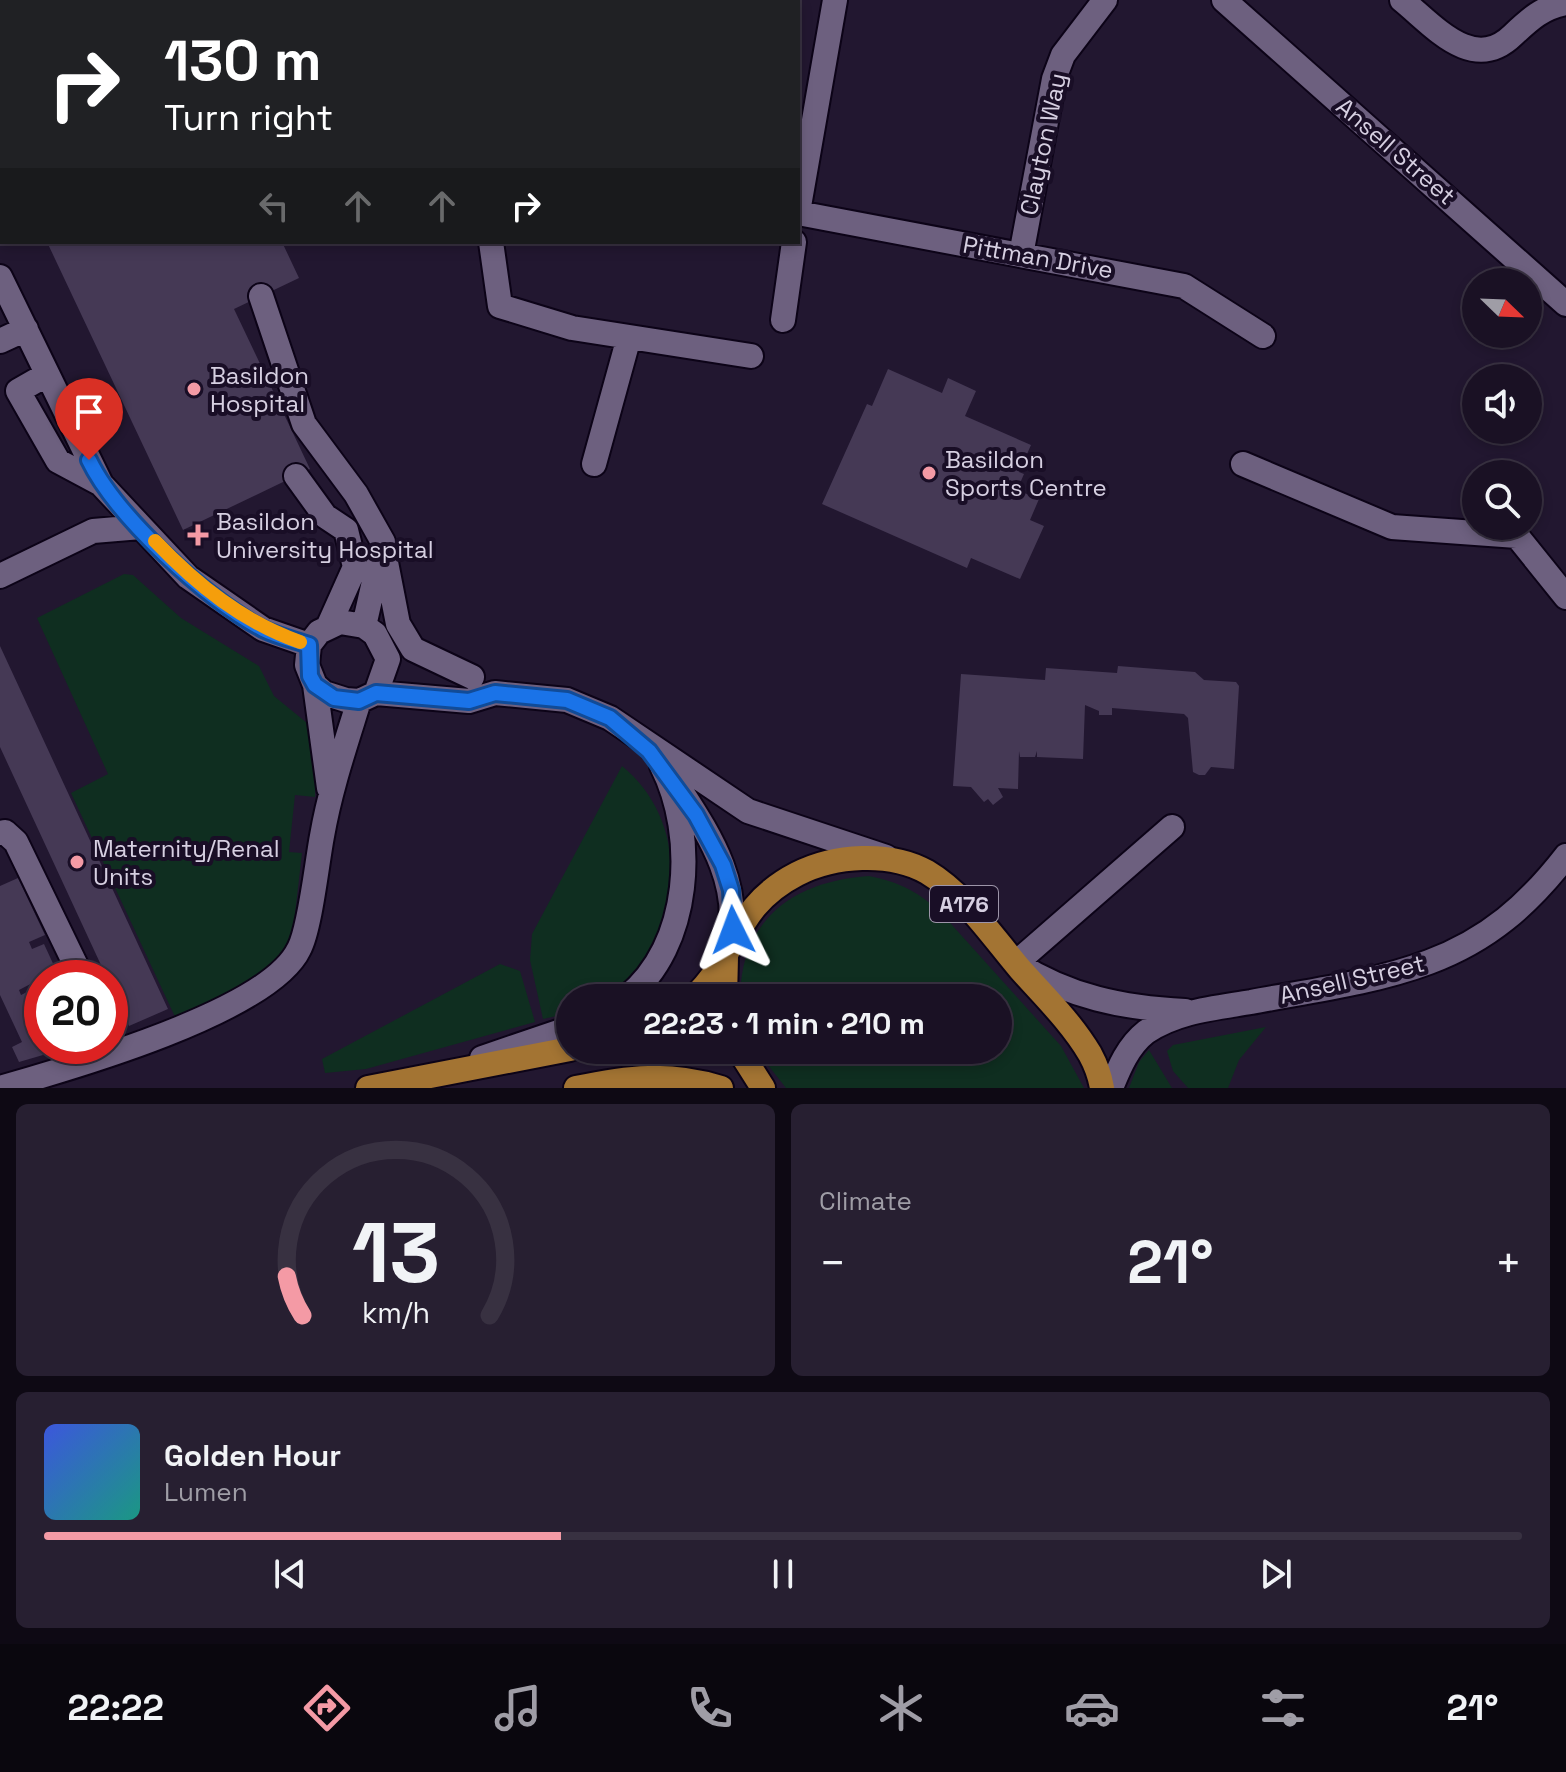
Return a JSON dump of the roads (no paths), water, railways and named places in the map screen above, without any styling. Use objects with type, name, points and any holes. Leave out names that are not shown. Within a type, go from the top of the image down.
[{"type":"main road","name":"A176","points":[[705,984],[718,969],[751,909],[771,889],[800,872],[869,858],[899,861],[925,872],[946,886],[1016,963],[1077,1034],[1091,1056],[1102,1088]]},
{"type":"main road","name":"A176","points":[[724,984],[728,947]]},
{"type":"main road","points":[[368,1088],[556,1052]]},
{"type":"main road","points":[[748,1064],[763,1088]]},
{"type":"main road","points":[[576,1088],[640,1076],[684,1079],[721,1088]]},
{"type":"street","points":[[800,188],[806,111],[835,0]]},
{"type":"street","name":"Clayton Way","points":[[1021,255],[1054,79],[1063,55],[1105,0]]},
{"type":"street","points":[[1402,0],[1464,48],[1494,49],[1531,17],[1566,3]]},
{"type":"street","name":"Ansell Street","points":[[1234,3],[1566,304]]},
{"type":"street","name":"Pittman Drive","points":[[800,213],[1184,286],[1263,336]]},
{"type":"street","points":[[491,244],[500,306],[572,328],[751,356]]},
{"type":"street","points":[[783,320],[794,244]]},
{"type":"street","points":[[0,277],[101,484],[188,577],[263,629],[309,645]]},
{"type":"street","points":[[261,296],[304,424],[356,494],[383,542],[398,624],[413,649],[472,677],[495,693]]},
{"type":"street","points":[[0,341],[26,329]]},
{"type":"street","points":[[594,464],[629,337]]},
{"type":"street","points":[[1243,464],[1392,527],[1517,536],[1566,597]]},
{"type":"street","points":[[296,476],[325,516],[346,530],[355,567],[329,625],[309,645],[307,665],[315,685],[330,795]]},
{"type":"street","points":[[0,576],[93,531],[141,527]]},
{"type":"street","points":[[364,626],[383,542]]},
{"type":"street","points":[[329,625],[353,622],[364,626],[375,634],[388,659]]},
{"type":"street","points":[[388,659],[472,677]]},
{"type":"street","points":[[128,1038],[278,978],[300,949],[330,795],[368,697],[388,659]]},
{"type":"street","points":[[315,685],[334,698],[469,701],[495,693],[567,700],[592,708],[748,811],[899,861]]},
{"type":"street","points":[[628,731],[662,766],[696,815],[723,865],[734,911],[728,947]]},
{"type":"street","points":[[638,984],[650,971],[666,942],[683,882],[686,850],[681,819],[673,789],[662,766]]},
{"type":"street","points":[[1172,827],[1016,963],[1066,991],[1099,1001],[1137,1008],[1195,1011]]},
{"type":"street","points":[[0,833],[5,832],[16,842],[73,960]]},
{"type":"street","name":"Ansell Street","points":[[1195,1011],[1396,973],[1430,962],[1497,928],[1536,895],[1566,856]]},
{"type":"street","points":[[1111,1088],[1129,1049],[1144,1034],[1162,1023],[1195,1011]]},
{"type":"street","points":[[439,1073],[556,1033]]},
{"type":"street","points":[[0,1088],[62,1064]]},
{"type":"place","name":"Basildon Hospital","points":[[194,389]]},
{"type":"place","name":"Basildon Sports Centre","points":[[929,473]]},
{"type":"place","name":"Basildon University Hospital","points":[[198,535]]},
{"type":"place","name":"Maternity/Renal Units","points":[[77,862]]}]
